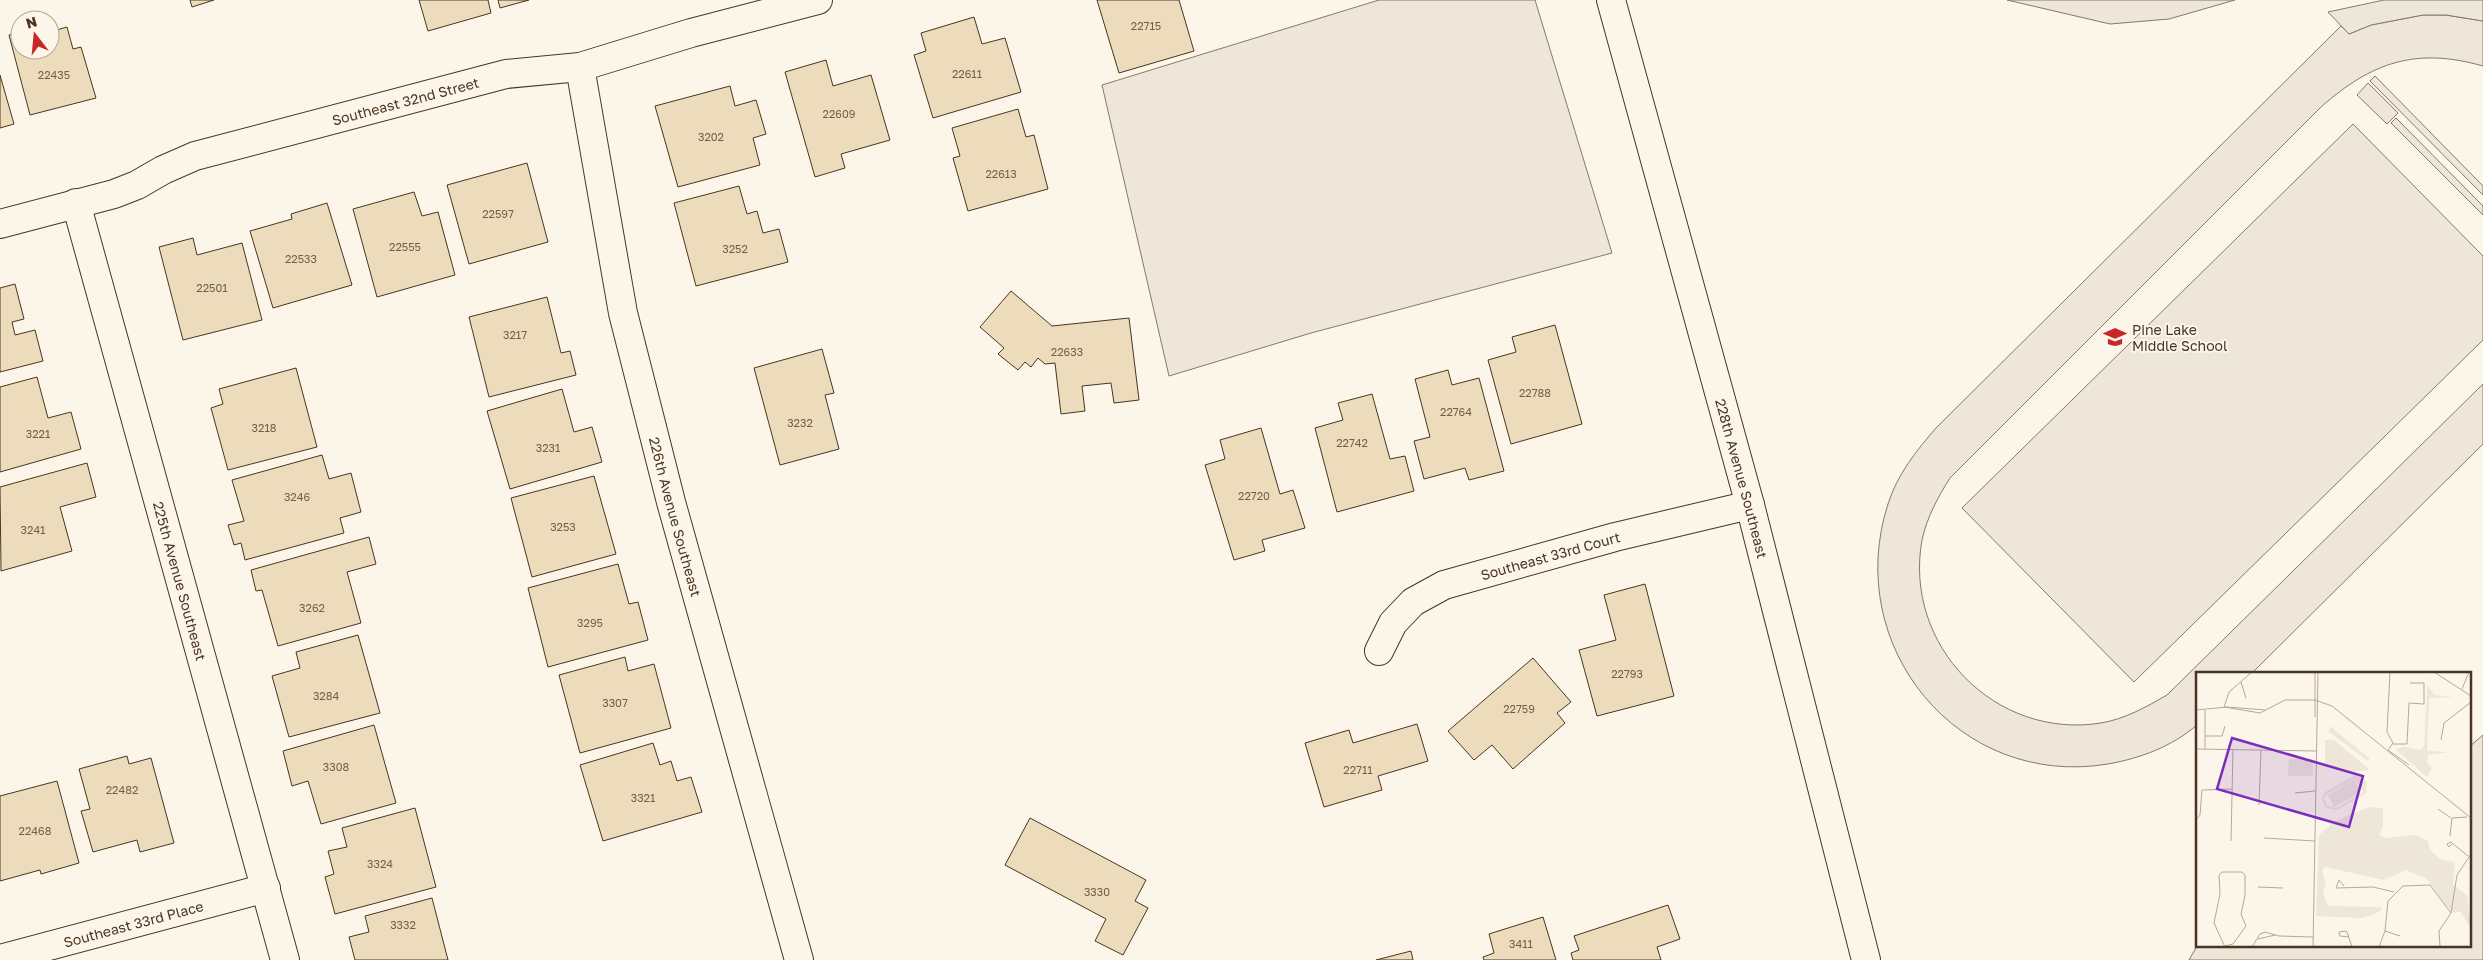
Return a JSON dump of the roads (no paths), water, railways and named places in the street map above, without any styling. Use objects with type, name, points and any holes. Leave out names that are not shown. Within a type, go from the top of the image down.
[{"type":"street","name":"Southeast 32nd Street","points":[[0,224],[76,204],[137,185],[163,170],[195,156],[506,74],[580,67],[691,34],[818,0]]},
{"type":"street","name":"228th Avenue Southeast","points":[[1611,0],[1750,505],[1866,960]]},
{"type":"street","name":"226th Avenue Southeast","points":[[580,67],[624,313],[670,502],[799,960]]},
{"type":"street","name":"225th Avenue Southeast","points":[[76,204],[285,960]]},
{"type":"street","name":"Southeast 33rd Court","points":[[1379,650],[1393,623],[1413,602],[1444,585],[1615,537],[1750,505]]},
{"type":"street","name":"Southeast 33rd Place","points":[[0,958],[266,888]]},
{"type":"place","name":"Pine Lake Middle School","points":[[2115,337]]}]
